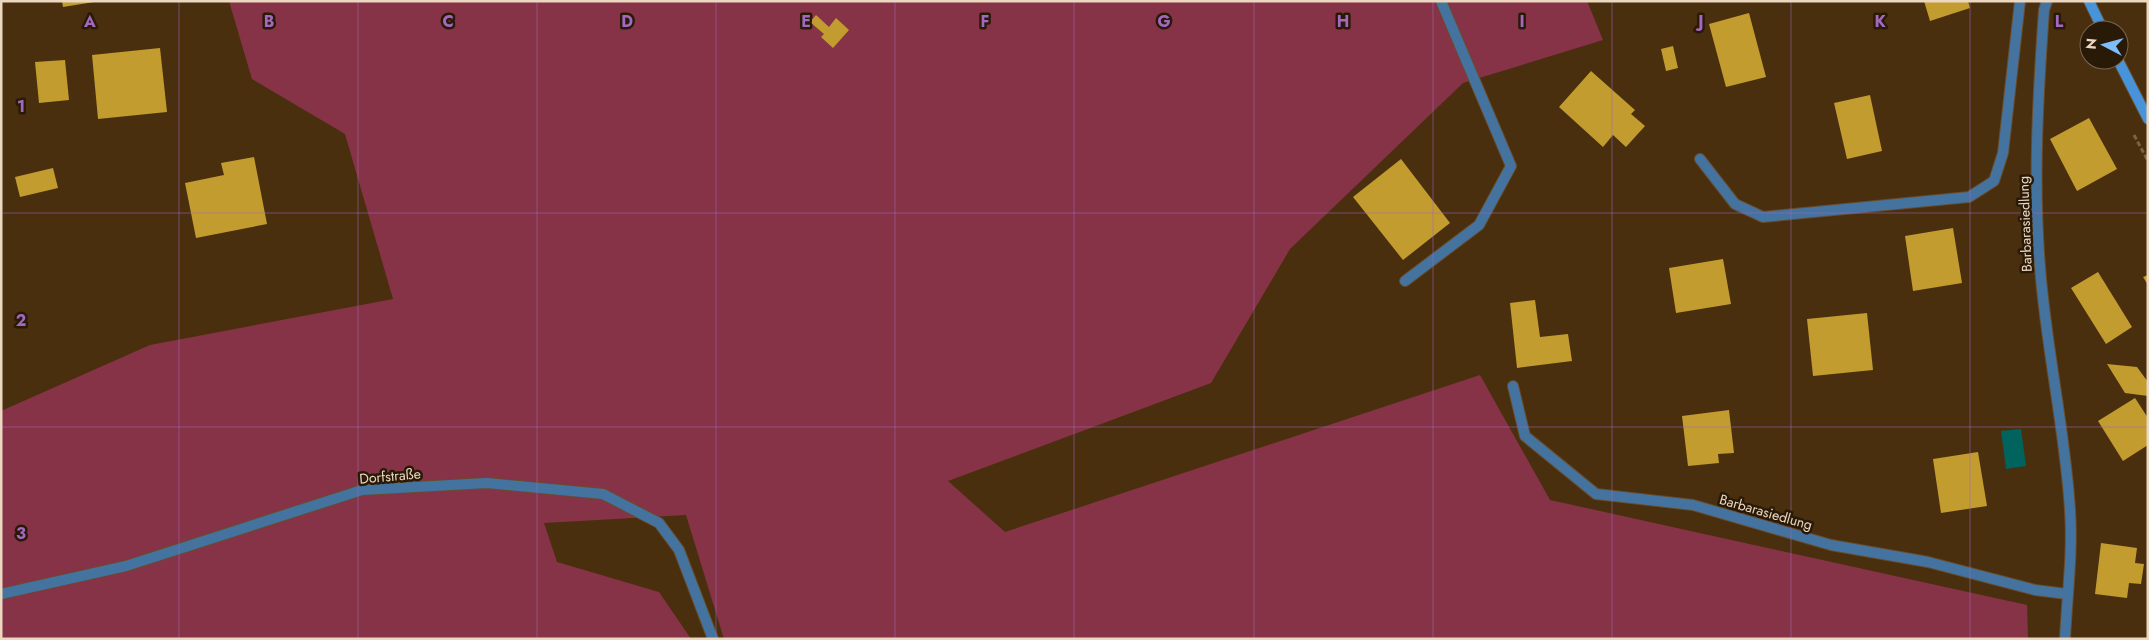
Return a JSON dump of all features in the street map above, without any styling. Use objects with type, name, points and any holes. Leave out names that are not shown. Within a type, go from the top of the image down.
[{"type":"main road","points":[[2089,1],[2098,20]]},
{"type":"main road","points":[[2123,70],[2148,119]]},
{"type":"street","points":[[1405,281],[1478,225],[1511,166],[1441,1]]},
{"type":"street","name":"Barbarasiedlung","points":[[1700,159],[1735,204],[1763,217],[1969,197],[1994,181],[2003,153],[2020,1]]},
{"type":"street","name":"Barbarasiedlung","points":[[2047,1],[2044,10],[2038,97],[2037,195],[2040,267],[2070,511],[2070,557],[2065,639]]},
{"type":"street","name":"Barbarasiedlung","points":[[1513,386],[1526,436],[1596,494],[1693,505],[1831,545],[1928,562],[2035,590],[2067,594]]},
{"type":"street","name":"Dorfstraße","points":[[1,594],[126,566],[362,490],[487,483],[603,494],[660,523],[679,550],[713,639]]},
{"type":"shaded area","points":[[229,1],[1587,1],[1603,40],[1463,83],[1290,249],[1211,383],[948,481],[1005,532],[1480,375],[1550,500],[2027,605],[2028,639],[724,639],[686,515],[544,523],[557,562],[659,592],[691,639],[1,639],[1,411],[150,345],[393,299],[345,134],[252,79]]},
{"type":"water","points":[[2021,429],[2026,466],[2006,469],[2001,431]]},
{"type":"building","points":[[62,1],[94,1],[94,2],[63,7]]},
{"type":"building","points":[[1924,1],[1968,1],[1970,8],[1930,21]]},
{"type":"building","points":[[1749,13],[1766,77],[1726,87],[1709,24]]},
{"type":"building","points":[[816,15],[829,27],[836,18],[849,30],[833,48],[821,37],[824,34],[810,22]]},
{"type":"building","points":[[1673,46],[1678,68],[1666,71],[1661,49]]},
{"type":"building","points":[[160,48],[167,112],[98,119],[92,55]]},
{"type":"building","points":[[65,60],[69,100],[39,103],[35,62]]},
{"type":"building","points":[[1591,71],[1635,110],[1631,114],[1645,126],[1626,147],[1613,135],[1603,147],[1559,107]]},
{"type":"building","points":[[1870,95],[1882,151],[1847,159],[1834,103]]},
{"type":"building","points":[[2089,118],[2117,169],[2077,191],[2050,139]]},
{"type":"building","points":[[254,157],[267,224],[196,238],[185,183],[224,175],[221,163]]},
{"type":"building","points":[[1401,159],[1450,223],[1403,260],[1353,197]]},
{"type":"building","points":[[53,168],[58,188],[20,197],[15,177]]},
{"type":"building","points":[[1953,228],[1962,283],[1913,291],[1905,236]]},
{"type":"building","points":[[1723,259],[1731,304],[1676,313],[1669,268]]},
{"type":"building","points":[[2098,272],[2132,327],[2106,344],[2071,288]]},
{"type":"building","points":[[2148,275],[2148,285],[2143,277]]},
{"type":"building","points":[[1535,300],[1540,337],[1568,334],[1572,361],[1517,368],[1510,303]]},
{"type":"building","points":[[1867,313],[1873,370],[1813,376],[1807,319]]},
{"type":"building","points":[[2107,364],[2137,367],[2148,382],[2148,396],[2125,393]]},
{"type":"building","points":[[2135,398],[2148,418],[2148,445],[2123,461],[2098,421]]},
{"type":"building","points":[[1729,410],[1734,453],[1718,454],[1719,463],[1688,466],[1682,416]]},
{"type":"building","points":[[1978,452],[1987,506],[1941,513],[1933,459]]},
{"type":"building","points":[[2101,543],[2137,548],[2135,563],[2144,564],[2141,584],[2129,583],[2127,598],[2095,594]]}]
